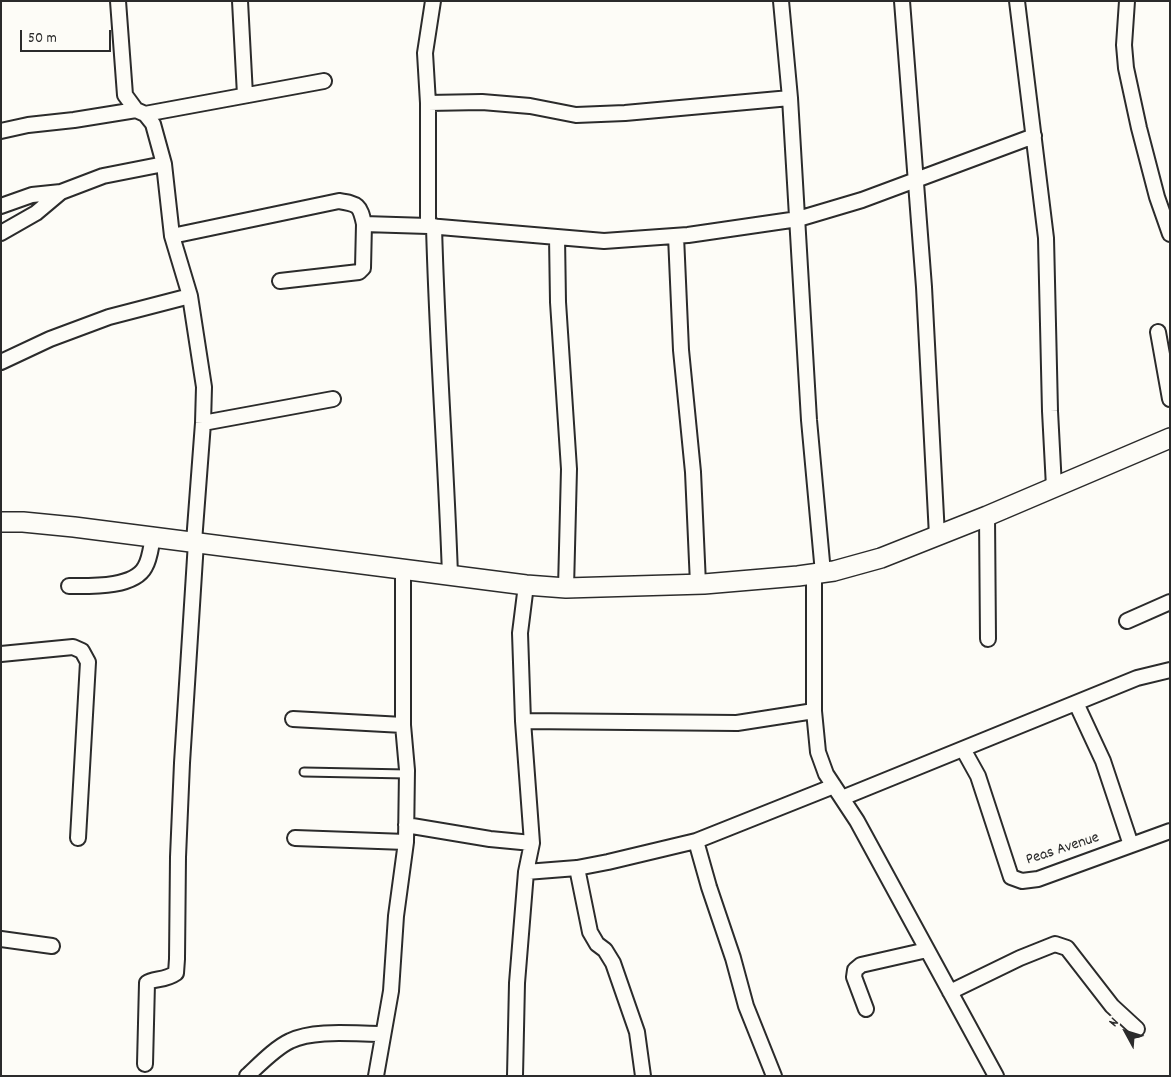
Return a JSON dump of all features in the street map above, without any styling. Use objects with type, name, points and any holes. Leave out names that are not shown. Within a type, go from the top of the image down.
[{"type":"street","points":[[118,1],[125,95],[153,124],[164,164],[172,236],[190,296],[204,387],[204,423],[182,763],[176,973],[169,978],[152,980],[147,983],[145,1064]]},
{"type":"street","points":[[240,1],[245,95]]},
{"type":"street","points":[[433,1],[425,53],[431,226],[450,575]]},
{"type":"street","points":[[781,1],[790,98],[819,573],[814,711],[818,752],[826,774],[857,821],[950,992],[991,1074]]},
{"type":"street","points":[[902,1],[930,380],[937,536]]},
{"type":"street","points":[[1017,1],[1046,238],[1050,411],[1054,487]]},
{"type":"street","points":[[1127,1],[1124,45],[1126,68],[1148,162],[1170,234]]},
{"type":"street","points":[[1,132],[28,125],[141,112],[324,81]]},
{"type":"street","points":[[428,103],[482,102],[530,106],[576,115],[625,113],[790,98]]},
{"type":"street","points":[[364,224],[431,226],[604,240],[676,236],[798,219],[862,200],[916,178],[1034,136]]},
{"type":"street","points":[[1,206],[32,195],[61,192],[103,176],[164,164]]},
{"type":"street","points":[[1,233],[36,213],[61,192]]},
{"type":"street","points":[[172,236],[339,201],[356,204],[361,210],[364,224],[363,268],[359,272],[280,281]]},
{"type":"street","points":[[676,236],[682,350],[693,472],[698,584]]},
{"type":"street","points":[[557,237],[558,302],[569,469],[566,588]]},
{"type":"street","points":[[1,362],[50,340],[110,317],[190,296]]},
{"type":"street","points":[[1158,332],[1170,400]]},
{"type":"street","points":[[204,423],[333,399]]},
{"type":"street","points":[[1,522],[24,522],[195,542],[526,585],[566,588],[698,584],[834,572],[880,558],[987,516],[1170,438]]},
{"type":"street","points":[[987,516],[988,639]]},
{"type":"street","points":[[69,586],[100,585],[133,580],[145,567],[153,537]]},
{"type":"street","points":[[376,1076],[391,991],[396,916],[406,842],[407,774],[403,725],[403,569]]},
{"type":"street","points":[[515,1076],[517,983],[526,872],[532,843],[523,722],[520,633],[526,585]]},
{"type":"street","points":[[1127,621],[1170,602]]},
{"type":"street","points":[[1,654],[73,647],[82,651],[88,662],[78,838]]},
{"type":"street","points":[[526,872],[577,868],[696,841],[963,749],[1136,678],[1170,670]]},
{"type":"street","points":[[1076,704],[1103,761],[1131,845]]},
{"type":"street","points":[[523,722],[737,724],[814,711]]},
{"type":"street","points":[[293,719],[403,725]]},
{"type":"street","name":"Peas Avenue","points":[[963,749],[978,776],[1011,877],[1022,881],[1038,879],[1170,830]]},
{"type":"street","points":[[406,825],[532,843]]},
{"type":"street","points":[[295,838],[406,842]]},
{"type":"street","points":[[696,841],[746,1006],[774,1076]]},
{"type":"street","points":[[577,868],[590,932],[597,944],[605,950],[613,963],[636,1032],[643,1076]]},
{"type":"street","points":[[1,939],[52,946]]},
{"type":"street","points":[[950,992],[1020,958],[1055,944],[1067,948],[1112,1006],[1137,1029]]},
{"type":"street","points":[[866,1009],[854,977],[855,970],[861,965],[927,950]]},
{"type":"street","points":[[247,1076],[288,1042],[301,1037],[322,1034],[383,1034]]},
{"type":"lane","points":[[304,772],[407,774]]}]
